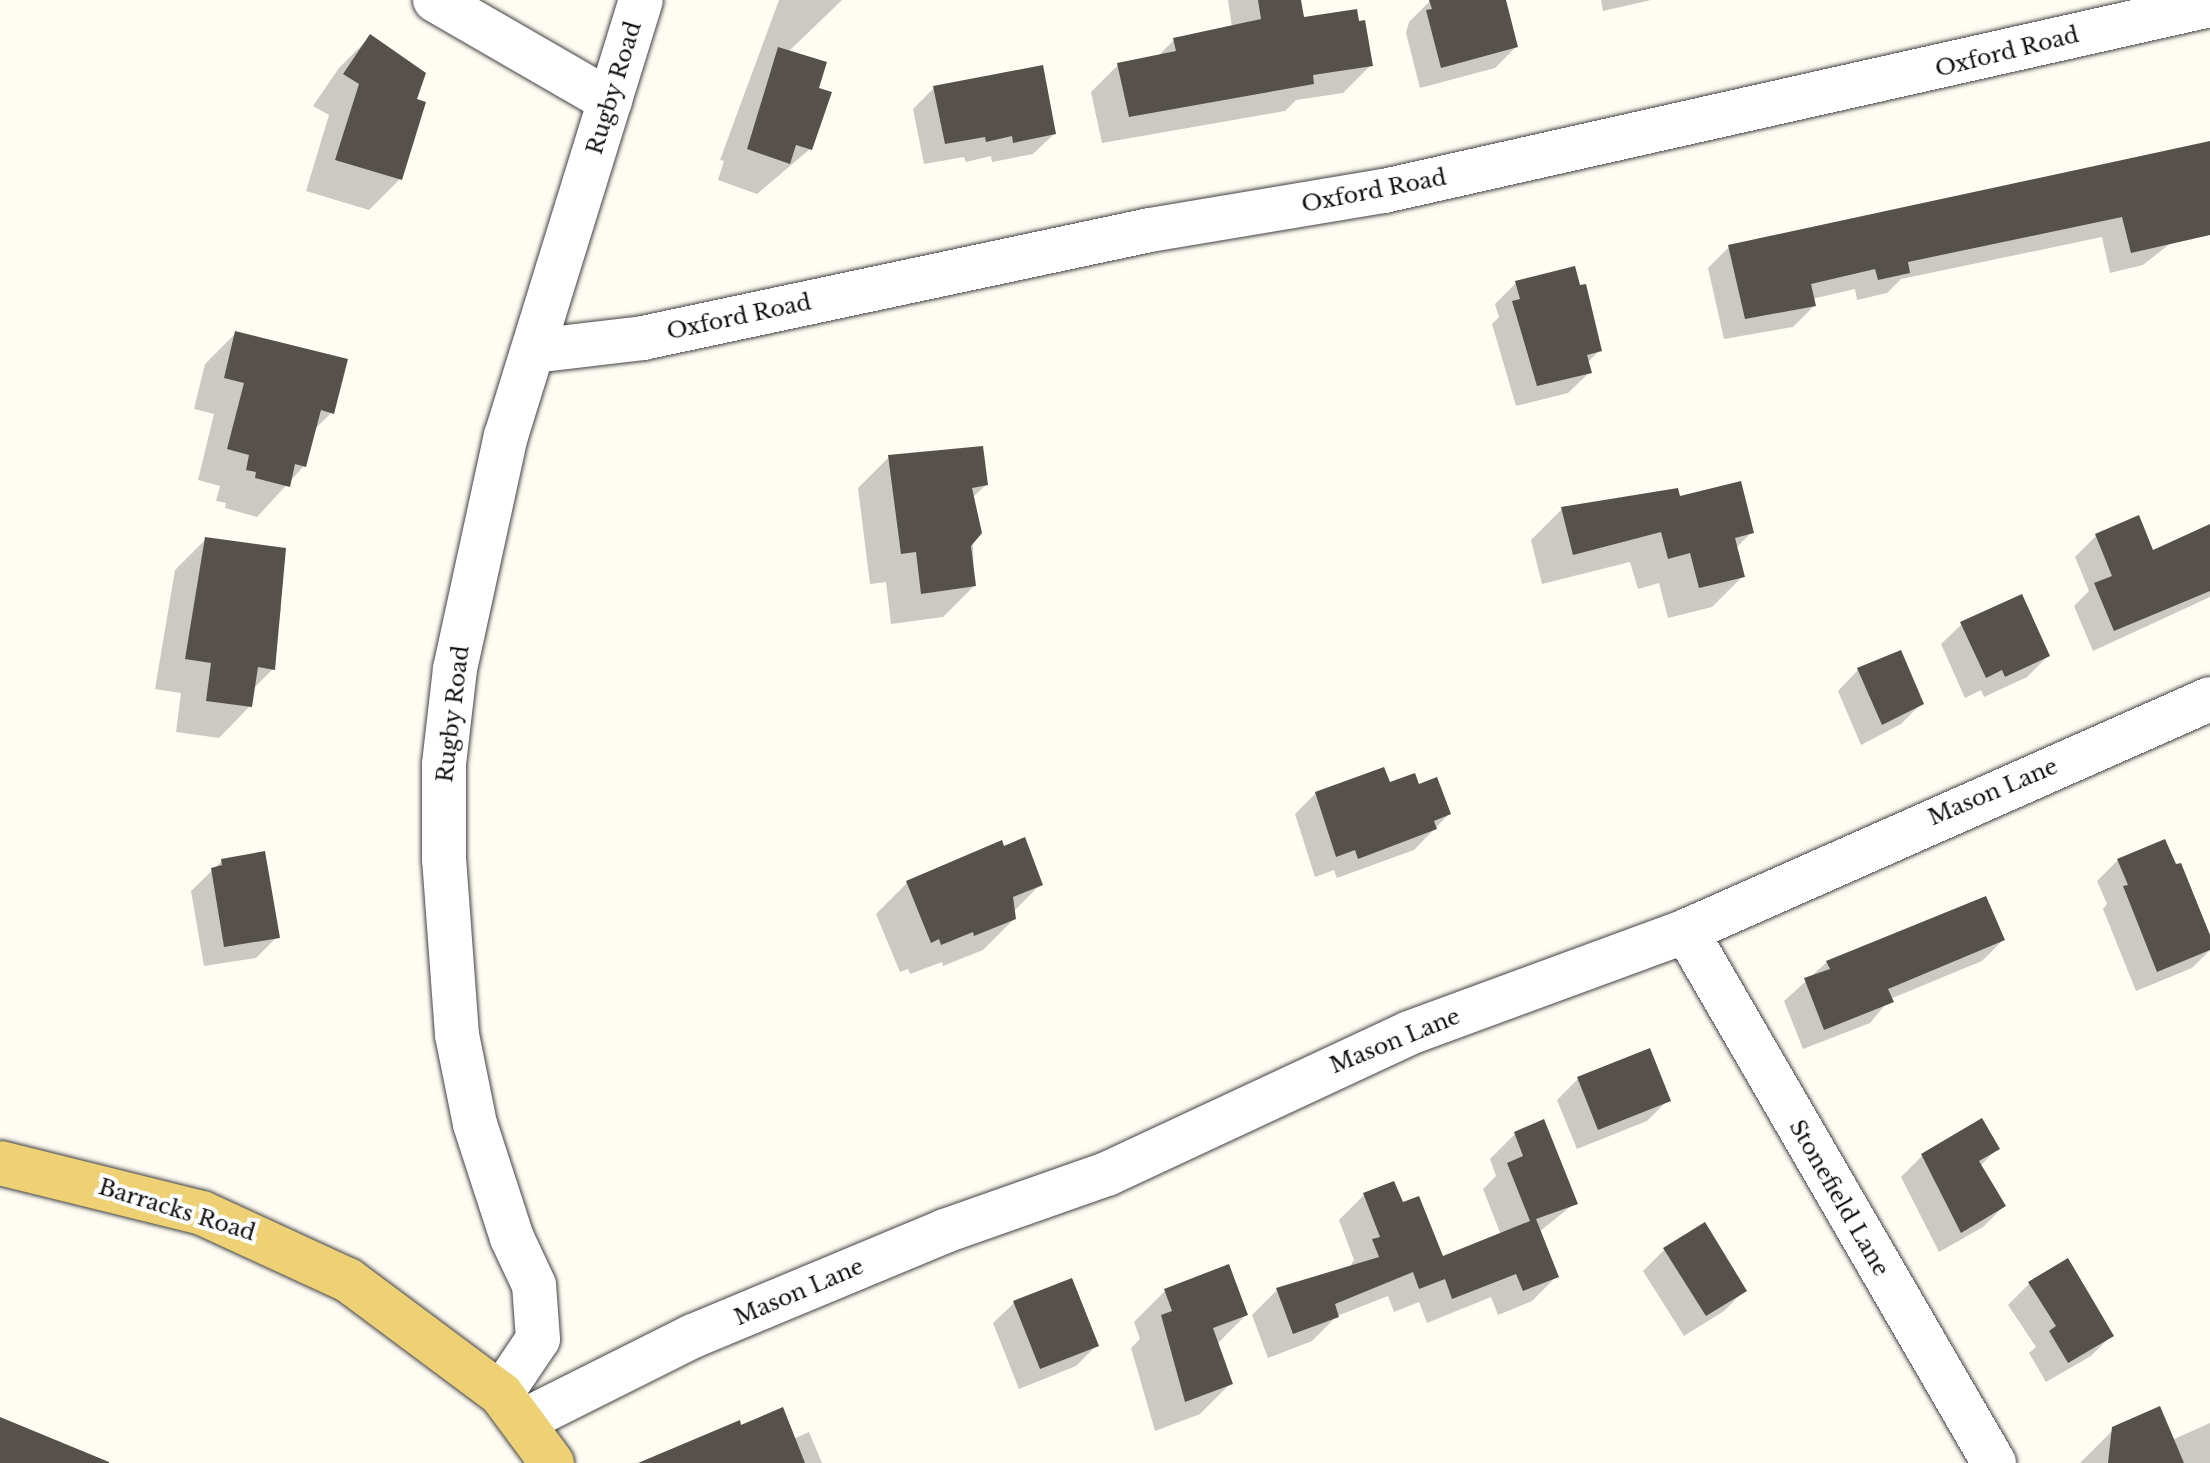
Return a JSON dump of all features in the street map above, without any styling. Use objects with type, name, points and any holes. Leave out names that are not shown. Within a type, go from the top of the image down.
[{"type":"main road","name":"Barracks Road","points":[[0,1163],[202,1213],[269,1239],[348,1280],[512,1408]]},
{"type":"main road","points":[[512,1408],[552,1463]]},
{"type":"street","points":[[435,0],[610,101]]},
{"type":"street","name":"Rugby Road","points":[[512,1408],[538,1339],[534,1285],[512,1238],[475,1124],[457,1035],[444,860],[444,764],[455,669],[506,436],[641,0]]},
{"type":"street","name":"Oxford Road","points":[[533,351],[643,338],[1150,230],[1384,191],[2210,5]]},
{"type":"street","name":"Mason Lane","points":[[512,1408],[585,1390],[693,1336],[945,1231],[1107,1174],[1409,1033],[1686,931],[2210,699]]},
{"type":"street","name":"Stonefield Lane","points":[[1686,931],[1994,1463]]},
{"type":"building","points":[[1258,0],[1301,0],[1304,17],[1357,9],[1359,21],[1365,20],[1373,66],[1313,75],[1314,84],[1129,117],[1117,63],[1176,51],[1173,38],[1261,19]]},
{"type":"building","points":[[1429,0],[1506,0],[1518,47],[1441,68],[1426,10],[1432,9]]},
{"type":"building","points":[[370,34],[426,73],[417,99],[426,102],[402,180],[335,160],[359,84],[343,74]]},
{"type":"building","points":[[778,47],[827,62],[819,88],[832,92],[812,150],[796,145],[790,164],[747,149]]},
{"type":"building","points":[[1043,65],[1056,134],[1013,143],[1012,136],[986,142],[985,137],[945,144],[933,86]]},
{"type":"building","points":[[2210,141],[2210,235],[2131,253],[2122,217],[1908,262],[1910,273],[1878,280],[1875,269],[1811,284],[1816,306],[1745,319],[1728,245]]},
{"type":"building","points":[[1575,266],[1580,285],[1586,284],[1602,351],[1587,355],[1592,373],[1537,386],[1512,301],[1520,299],[1515,281]]},
{"type":"building","points":[[235,331],[348,359],[334,414],[321,410],[306,467],[295,464],[290,487],[255,478],[256,472],[246,470],[249,455],[227,449],[244,383],[224,378]]},
{"type":"building","points":[[983,446],[988,485],[972,488],[982,533],[971,546],[976,586],[921,594],[916,552],[901,554],[888,455]]},
{"type":"building","points":[[1741,481],[1754,533],[1735,538],[1745,577],[1699,588],[1690,553],[1668,559],[1661,532],[1573,555],[1561,507],[1678,488],[1680,496]]},
{"type":"building","points":[[2139,515],[2153,550],[2210,524],[2210,591],[2114,631],[2094,583],[2112,576],[2095,534]]},
{"type":"building","points":[[205,537],[286,548],[275,670],[258,667],[252,707],[206,701],[211,663],[185,659]]},
{"type":"building","points":[[2022,594],[2050,656],[2005,677],[2002,670],[1986,678],[1960,622]]},
{"type":"building","points":[[1901,650],[1924,704],[1882,725],[1857,668]]},
{"type":"building","points":[[1384,767],[1390,782],[1415,773],[1419,784],[1437,777],[1451,814],[1434,821],[1437,829],[1358,859],[1355,850],[1336,857],[1315,792]]},
{"type":"building","points":[[1025,837],[1043,885],[1013,897],[1016,919],[974,936],[973,932],[941,945],[939,939],[931,943],[906,881],[1002,840],[1004,846]]},
{"type":"building","points":[[2165,839],[2176,864],[2181,863],[2210,935],[2210,950],[2157,972],[2123,886],[2128,885],[2117,859]]},
{"type":"building","points":[[265,851],[280,938],[224,947],[211,868],[222,865],[221,859]]},
{"type":"building","points":[[1986,896],[2005,940],[1888,989],[1894,1002],[1824,1030],[1804,978],[1830,969],[1826,961]]},
{"type":"building","points":[[1650,1048],[1671,1101],[1598,1130],[1577,1077]]},
{"type":"building","points":[[1982,1118],[2000,1149],[1979,1161],[2006,1206],[1961,1233],[1921,1154]]},
{"type":"building","points":[[1544,1119],[1578,1204],[1536,1219],[1559,1277],[1523,1291],[1516,1274],[1452,1299],[1445,1279],[1419,1289],[1413,1272],[1335,1304],[1339,1317],[1293,1334],[1276,1288],[1379,1257],[1372,1239],[1380,1237],[1363,1193],[1394,1181],[1403,1202],[1419,1196],[1443,1256],[1530,1221],[1507,1163],[1523,1156],[1514,1132]]},
{"type":"building","points":[[1705,1222],[1747,1291],[1706,1316],[1663,1248]]},
{"type":"building","points":[[2068,1258],[2114,1336],[2068,1363],[2049,1331],[2056,1326],[2028,1282]]},
{"type":"building","points":[[1229,1264],[1248,1315],[1213,1328],[1233,1384],[1185,1402],[1161,1315],[1172,1311],[1164,1289]]},
{"type":"building","points":[[1072,1278],[1099,1346],[1040,1369],[1013,1301]]},
{"type":"building","points":[[2160,1406],[2184,1463],[2108,1463],[2112,1427]]},
{"type":"building","points":[[783,1407],[805,1463],[638,1463],[740,1420],[741,1425]]},
{"type":"building","points":[[0,1417],[109,1462],[109,1463],[0,1463]]}]
